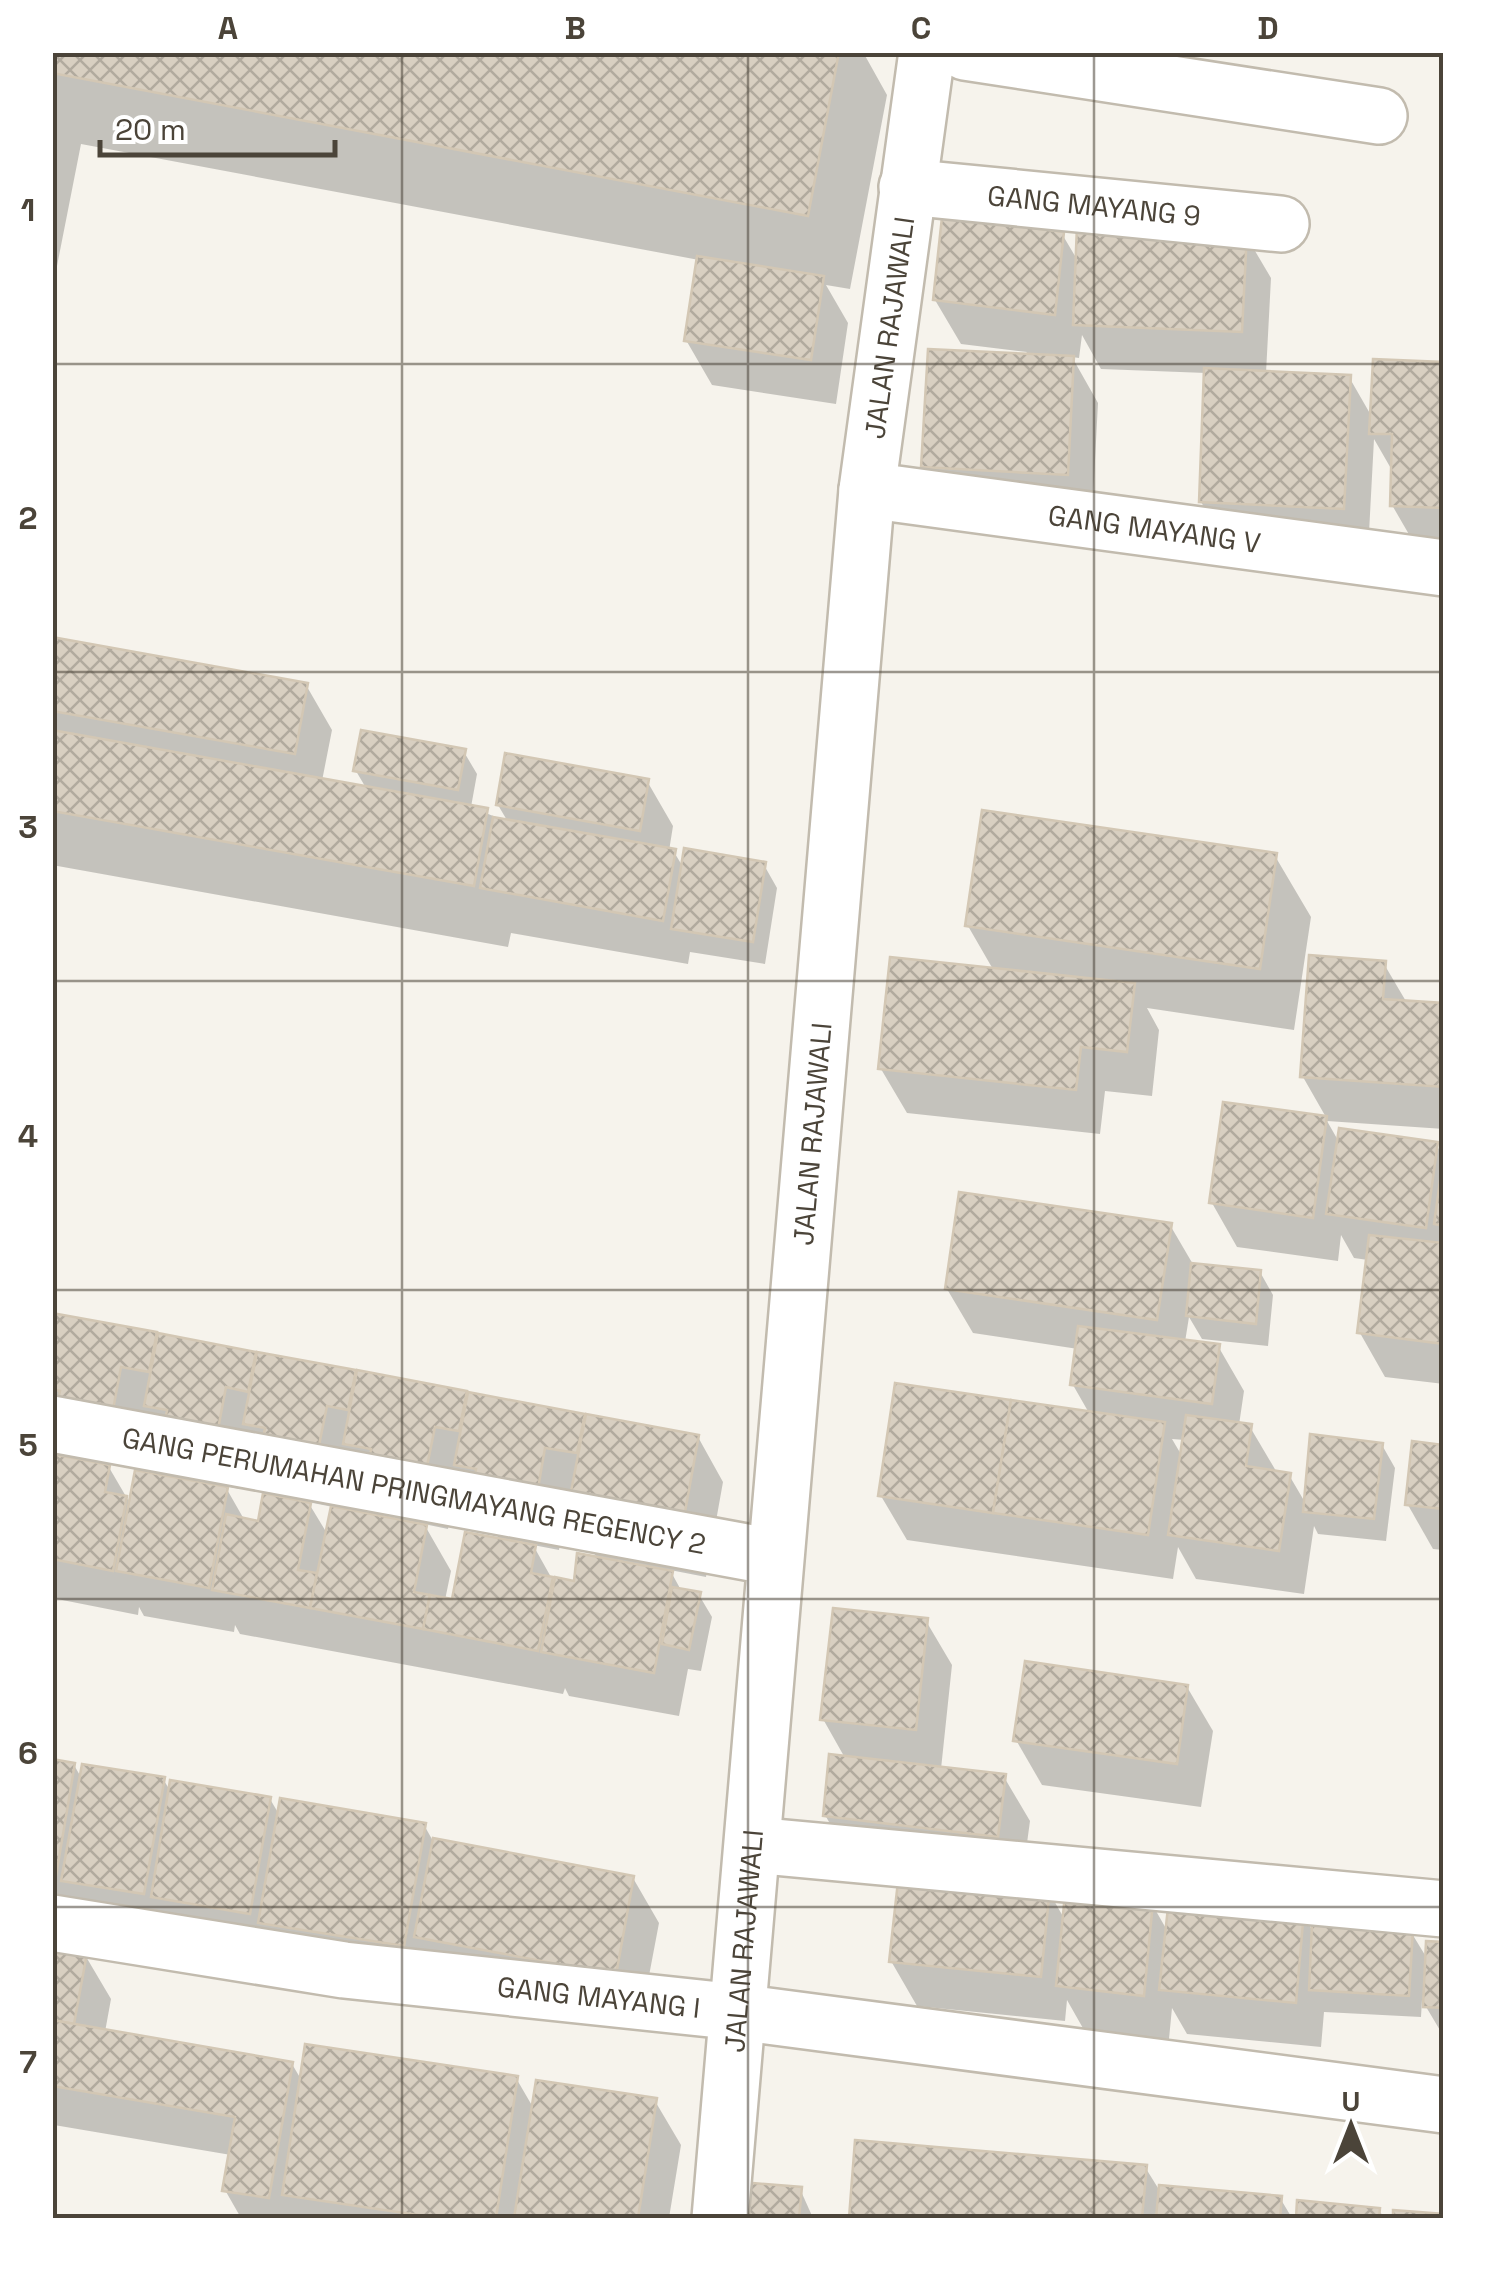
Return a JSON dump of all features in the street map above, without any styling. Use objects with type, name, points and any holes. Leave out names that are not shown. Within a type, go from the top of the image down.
[{"type":"street","name":"JALAN RAJAWALI","points":[[720,2218],[773,1557],[867,490],[927,52]]},
{"type":"street","points":[[965,52],[1379,116]]},
{"type":"street","name":"GANG MAYANG 9","points":[[907,187],[1280,224]]},
{"type":"street","name":"GANG MAYANG V","points":[[867,490],[1444,568]]},
{"type":"street","name":"GANG PERUMAHAN PRINGMAYANG REGENCY 2","points":[[52,1424],[773,1557]]},
{"type":"street","points":[[752,1845],[1444,1909]]},
{"type":"street","name":"GANG MAYANG I","points":[[52,1923],[344,1970],[738,2012],[1444,2105]]},
{"type":"building","points":[[52,52],[839,52],[808,216],[52,73]]},
{"type":"building","points":[[942,217],[1064,232],[1055,315],[933,300]]},
{"type":"building","points":[[1077,225],[1247,232],[1242,332],[1073,325]]},
{"type":"building","points":[[697,256],[824,276],[811,360],[684,341]]},
{"type":"building","points":[[928,349],[1074,356],[1068,475],[921,467]]},
{"type":"building","points":[[1373,359],[1444,362],[1444,508],[1390,506],[1392,434],[1369,434]]},
{"type":"building","points":[[1204,368],[1351,375],[1344,509],[1199,502]]},
{"type":"building","points":[[52,637],[308,683],[295,754],[52,711]]},
{"type":"building","points":[[52,730],[488,808],[474,886],[52,811]]},
{"type":"building","points":[[361,730],[466,749],[458,790],[353,771]]},
{"type":"building","points":[[505,753],[649,779],[640,831],[496,805]]},
{"type":"building","points":[[982,810],[1277,853],[1260,969],[965,926]]},
{"type":"building","points":[[493,817],[676,849],[663,921],[480,888]]},
{"type":"building","points":[[684,848],[766,862],[753,942],[671,929]]},
{"type":"building","points":[[1309,955],[1386,961],[1383,999],[1444,1003],[1444,1087],[1300,1077]]},
{"type":"building","points":[[890,957],[1135,983],[1127,1052],[1081,1047],[1076,1090],[878,1069]]},
{"type":"building","points":[[1223,1102],[1327,1116],[1313,1218],[1209,1203]]},
{"type":"building","points":[[1339,1128],[1438,1142],[1426,1228],[1326,1214]]},
{"type":"building","points":[[1444,1152],[1444,1226],[1434,1224]]},
{"type":"building","points":[[959,1192],[1172,1223],[1157,1320],[945,1289]]},
{"type":"building","points":[[1369,1235],[1444,1243],[1444,1344],[1357,1333]]},
{"type":"building","points":[[1191,1263],[1261,1270],[1256,1324],[1186,1316]]},
{"type":"building","points":[[52,1313],[157,1332],[149,1372],[121,1367],[110,1426],[55,1415],[60,1391],[52,1389]]},
{"type":"building","points":[[1078,1326],[1220,1344],[1212,1404],[1070,1385]]},
{"type":"building","points":[[158,1333],[256,1352],[248,1392],[226,1387],[215,1445],[162,1436],[167,1410],[144,1406]]},
{"type":"building","points":[[257,1352],[356,1370],[348,1410],[327,1406],[315,1465],[260,1454],[265,1428],[243,1424]]},
{"type":"building","points":[[357,1370],[467,1391],[459,1431],[435,1427],[423,1486],[367,1474],[371,1449],[343,1444]]},
{"type":"building","points":[[895,1383],[1011,1400],[993,1513],[878,1496]]},
{"type":"building","points":[[468,1392],[585,1414],[577,1453],[545,1448],[535,1506],[471,1495],[476,1469],[454,1465]]},
{"type":"building","points":[[1011,1400],[1165,1422],[1148,1535],[993,1513]]},
{"type":"building","points":[[586,1414],[699,1435],[681,1534],[567,1512]]},
{"type":"building","points":[[1186,1415],[1252,1424],[1246,1466],[1291,1473],[1279,1551],[1168,1535]]},
{"type":"building","points":[[1310,1434],[1383,1443],[1374,1519],[1303,1512]]},
{"type":"building","points":[[1412,1441],[1444,1445],[1444,1509],[1405,1505]]},
{"type":"building","points":[[52,1454],[110,1465],[105,1492],[127,1496],[113,1571],[52,1559]]},
{"type":"building","points":[[135,1470],[228,1487],[209,1588],[116,1571]]},
{"type":"building","points":[[263,1493],[311,1503],[298,1570],[317,1573],[310,1608],[212,1590],[226,1514],[258,1521]]},
{"type":"building","points":[[331,1506],[427,1525],[414,1592],[430,1595],[423,1629],[310,1608]]},
{"type":"building","points":[[465,1532],[536,1545],[531,1573],[553,1577],[538,1651],[423,1629],[430,1595],[452,1599]]},
{"type":"building","points":[[577,1553],[673,1571],[654,1673],[541,1652],[555,1577],[574,1581]]},
{"type":"building","points":[[672,1587],[701,1592],[689,1650],[662,1644]]},
{"type":"building","points":[[833,1608],[928,1618],[916,1730],[820,1720]]},
{"type":"building","points":[[1025,1661],[1188,1685],[1177,1764],[1013,1741]]},
{"type":"building","points":[[829,1754],[1006,1774],[998,1837],[823,1816]]},
{"type":"building","points":[[52,1759],[75,1763],[56,1876],[52,1875]]},
{"type":"building","points":[[82,1764],[165,1777],[144,1894],[61,1881]]},
{"type":"building","points":[[170,1780],[271,1797],[250,1914],[151,1897]]},
{"type":"building","points":[[280,1798],[426,1823],[404,1946],[258,1923]]},
{"type":"building","points":[[433,1838],[634,1876],[616,1975],[414,1937]]},
{"type":"building","points":[[899,1872],[1050,1888],[1041,1977],[889,1962]]},
{"type":"building","points":[[1065,1894],[1153,1902],[1144,1996],[1056,1986]]},
{"type":"building","points":[[1169,1898],[1304,1911],[1296,2003],[1159,1990]]},
{"type":"building","points":[[1312,1924],[1413,1929],[1409,1996],[1309,1990]]},
{"type":"building","points":[[1426,1941],[1444,1942],[1444,2008],[1423,2007]]},
{"type":"building","points":[[52,1947],[87,1953],[74,2024],[52,2020]]},
{"type":"building","points":[[52,2020],[293,2062],[269,2198],[222,2191],[235,2117],[52,2086]]},
{"type":"building","points":[[305,2044],[518,2076],[496,2218],[438,2218],[282,2195]]},
{"type":"building","points":[[536,2080],[657,2098],[638,2218],[514,2218]]},
{"type":"building","points":[[855,2140],[1147,2165],[1142,2218],[849,2218]]},
{"type":"building","points":[[741,2182],[802,2187],[799,2218],[737,2218]]},
{"type":"building","points":[[1159,2185],[1282,2196],[1280,2218],[1156,2218]]},
{"type":"building","points":[[1297,2200],[1380,2208],[1379,2218],[1296,2218]]},
{"type":"building","points":[[1393,2210],[1444,2214],[1444,2218],[1393,2218]]}]
